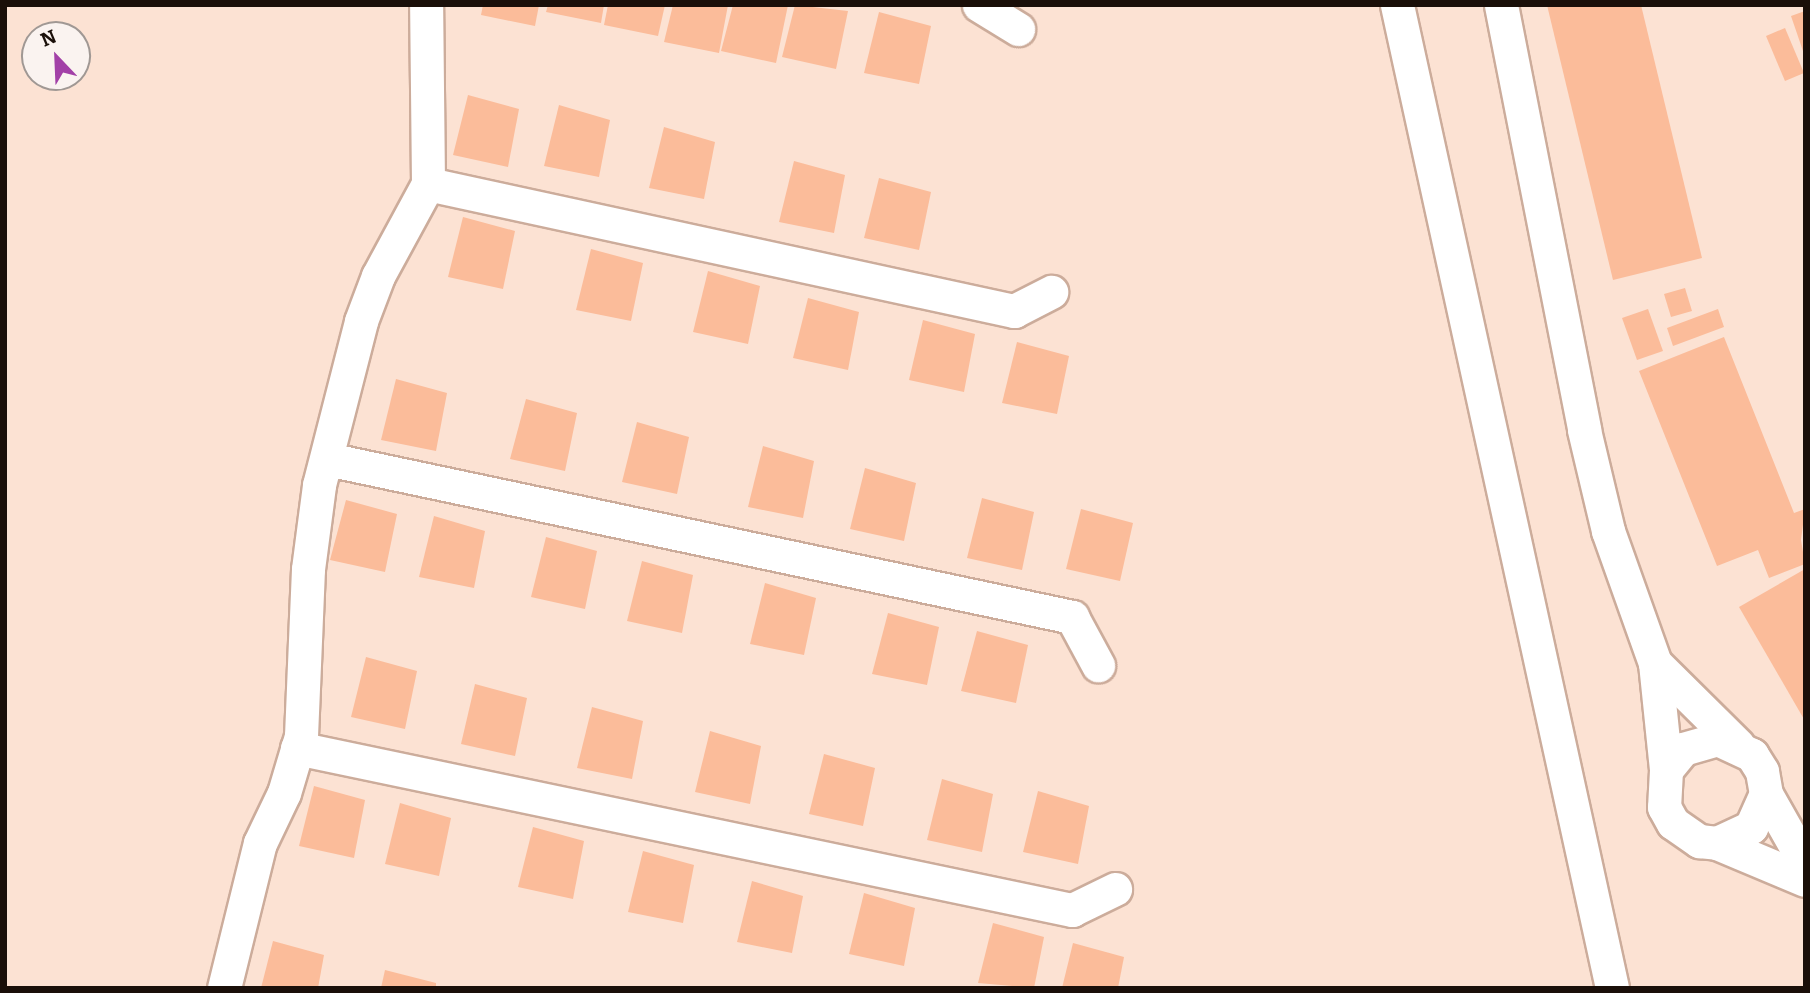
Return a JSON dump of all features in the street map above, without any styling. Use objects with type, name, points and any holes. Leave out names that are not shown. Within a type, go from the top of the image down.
[{"type":"street","points":[[224,988],[260,843],[284,793],[298,748],[308,569],[319,485],[369,299],[428,184],[426,5]]},
{"type":"street","points":[[979,5],[1018,29]]},
{"type":"street","points":[[1397,5],[1612,988]]},
{"type":"street","points":[[1501,5],[1584,430],[1608,531],[1655,663],[1666,770],[1664,807],[1673,823],[1699,841],[1717,843],[1805,880]]},
{"type":"street","points":[[428,184],[1014,311],[1051,292]]},
{"type":"street","points":[[327,459],[1072,617],[1098,664]]},
{"type":"street","points":[[1655,663],[1762,771],[1766,794],[1805,863]]},
{"type":"street","points":[[1666,770],[1676,755],[1700,741],[1718,739],[1738,745]]},
{"type":"street","points":[[298,748],[1072,910],[1115,890]]},
{"type":"street","points":[[1717,843],[1751,827],[1766,794]]},
{"type":"building","points":[[483,5],[539,5],[535,26],[481,15]]},
{"type":"building","points":[[548,5],[604,5],[601,23],[546,12]]},
{"type":"building","points":[[608,5],[665,5],[658,36],[604,25]]},
{"type":"building","points":[[673,5],[728,5],[719,53],[664,42]]},
{"type":"building","points":[[733,5],[788,5],[776,63],[721,51]]},
{"type":"building","points":[[795,5],[848,11],[836,69],[782,57]]},
{"type":"building","points":[[1547,5],[1641,5],[1702,258],[1613,280]]},
{"type":"building","points":[[1805,11],[1805,53],[1804,54],[1791,16]]},
{"type":"building","points":[[879,12],[931,26],[919,84],[864,73]]},
{"type":"building","points":[[1785,28],[1804,73],[1785,81],[1766,36]]},
{"type":"building","points":[[468,95],[519,109],[508,167],[453,155]]},
{"type":"building","points":[[559,105],[610,120],[599,177],[544,166]]},
{"type":"building","points":[[664,127],[715,142],[704,199],[649,188]]},
{"type":"building","points":[[794,161],[845,175],[834,233],[779,222]]},
{"type":"building","points":[[879,178],[931,192],[919,250],[864,238]]},
{"type":"building","points":[[463,217],[515,231],[503,289],[448,277]]},
{"type":"building","points":[[591,249],[643,263],[631,321],[576,310]]},
{"type":"building","points":[[708,271],[760,286],[748,344],[693,332]]},
{"type":"building","points":[[1685,288],[1692,311],[1671,317],[1664,294]]},
{"type":"building","points":[[808,298],[859,312],[848,370],[793,358]]},
{"type":"building","points":[[1648,309],[1663,351],[1637,360],[1622,318]]},
{"type":"building","points":[[1718,309],[1724,327],[1673,346],[1667,328]]},
{"type":"building","points":[[923,320],[975,334],[964,392],[909,380]]},
{"type":"building","points":[[1724,337],[1794,513],[1805,509],[1801,540],[1805,564],[1769,578],[1758,550],[1717,566],[1639,371]]},
{"type":"building","points":[[1017,342],[1069,356],[1057,414],[1002,403]]},
{"type":"building","points":[[396,379],[447,393],[436,451],[381,440]]},
{"type":"building","points":[[526,399],[577,413],[565,471],[510,459]]},
{"type":"building","points":[[637,422],[689,437],[677,494],[622,482]]},
{"type":"building","points":[[763,446],[814,461],[803,518],[748,507]]},
{"type":"building","points":[[865,468],[916,483],[904,541],[850,529]]},
{"type":"building","points":[[982,498],[1034,512],[1022,570],[967,558]]},
{"type":"building","points":[[346,500],[397,514],[385,572],[330,560]]},
{"type":"building","points":[[1081,509],[1133,523],[1120,581],[1066,569]]},
{"type":"building","points":[[434,516],[485,531],[474,588],[419,577]]},
{"type":"building","points":[[546,537],[597,551],[585,609],[531,597]]},
{"type":"building","points":[[642,561],[693,575],[682,633],[627,621]]},
{"type":"building","points":[[1805,569],[1805,721],[1739,607]]},
{"type":"building","points":[[765,583],[816,598],[804,655],[750,644]]},
{"type":"building","points":[[888,613],[939,627],[927,685],[872,674]]},
{"type":"building","points":[[977,631],[1028,645],[1016,703],[961,691]]},
{"type":"building","points":[[366,657],[417,671],[405,729],[351,717]]},
{"type":"building","points":[[475,684],[527,698],[515,756],[461,744]]},
{"type":"building","points":[[592,707],[643,721],[632,779],[577,768]]},
{"type":"building","points":[[710,731],[761,746],[750,804],[695,792]]},
{"type":"building","points":[[824,754],[875,768],[863,826],[809,814]]},
{"type":"building","points":[[942,779],[993,794],[982,852],[927,840]]},
{"type":"building","points":[[314,786],[365,800],[354,858],[299,846]]},
{"type":"building","points":[[1038,791],[1089,806],[1078,864],[1023,852]]},
{"type":"building","points":[[400,803],[451,818],[439,876],[385,864]]},
{"type":"building","points":[[533,827],[584,841],[573,899],[518,887]]},
{"type":"building","points":[[643,851],[694,865],[683,923],[628,912]]},
{"type":"building","points":[[752,881],[803,896],[792,953],[737,942]]},
{"type":"building","points":[[864,893],[915,908],[904,966],[849,954]]},
{"type":"building","points":[[993,923],[1044,937],[1034,988],[978,983]]},
{"type":"building","points":[[273,941],[324,955],[318,988],[261,988]]},
{"type":"building","points":[[1073,943],[1124,957],[1118,988],[1062,988]]},
{"type":"building","points":[[385,970],[436,983],[436,988],[381,988]]}]
